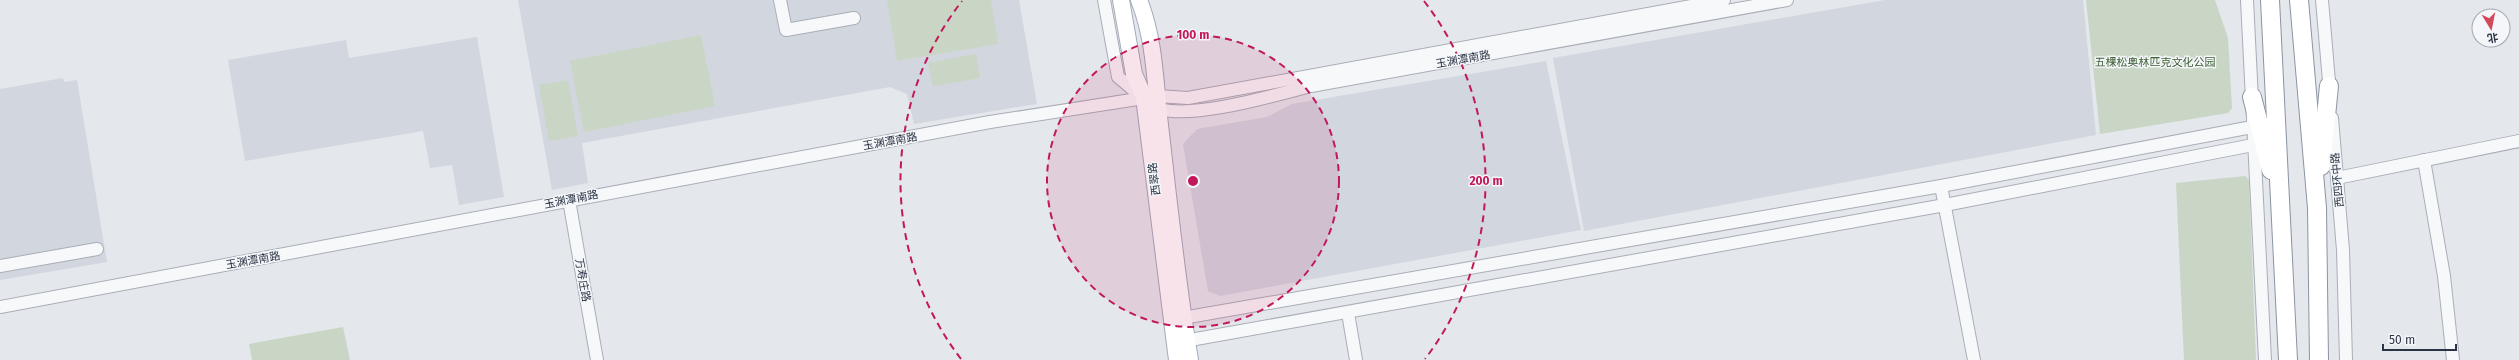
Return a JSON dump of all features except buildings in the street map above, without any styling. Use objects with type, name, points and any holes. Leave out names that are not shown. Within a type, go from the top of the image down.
[{"type":"highway","points":[[2270,0],[2288,360]]},
{"type":"highway","name":"西四环中路","points":[[2299,0],[2316,208],[2319,360]]},
{"type":"highway","points":[[2316,208],[2330,86]]},
{"type":"highway","points":[[2252,97],[2280,207]]},
{"type":"main road","name":"西翠路","points":[[1120,0],[1134,74],[1153,100]]},
{"type":"main road","name":"西翠路","points":[[1139,0],[1146,19],[1155,70],[1153,100],[1177,319],[1181,342],[1190,360]]},
{"type":"main road","name":"西翠路","points":[[1177,360],[1181,342]]},
{"type":"street","points":[[780,0],[786,30],[854,18]]},
{"type":"street","points":[[1104,0],[1118,77],[1153,100]]},
{"type":"street","name":"玉渊潭南路","points":[[0,307],[990,122],[1153,100],[1188,98],[1724,0]]},
{"type":"street","name":"玉渊潭南路","points":[[1153,100],[1181,113],[1248,102],[1311,86],[1787,0]]},
{"type":"street","points":[[2247,0],[2252,127],[2265,360]]},
{"type":"street","name":"西四环中路","points":[[2322,0],[2343,250],[2346,360]]},
{"type":"street","points":[[1177,319],[1942,186],[2252,127]]},
{"type":"street","points":[[2337,178],[2519,141]]},
{"type":"street","points":[[1181,342],[1945,205],[2253,145]]},
{"type":"street","points":[[2424,160],[2444,276],[2453,360]]},
{"type":"street","points":[[1942,186],[1974,360]]},
{"type":"street","name":"万寿庄路","points":[[569,200],[597,360]]},
{"type":"street","points":[[0,266],[97,249]]},
{"type":"street","points":[[1348,313],[1356,360]]},
{"type":"shaded area","points":[[518,0],[1019,0],[1037,104],[914,124],[907,94],[890,87],[582,143],[588,183],[552,190]]},
{"type":"shaded area","points":[[1885,0],[2083,0],[2096,135],[1584,231],[1553,58]]},
{"type":"shaded area","points":[[477,37],[504,197],[459,205],[452,165],[430,168],[423,131],[245,161],[228,60],[346,40],[349,58]]},
{"type":"shaded area","points":[[1546,61],[1581,230],[1220,296],[1208,291],[1183,144],[1197,129],[1267,117],[1292,104]]},
{"type":"shaded area","points":[[63,78],[64,82],[77,80],[107,262],[0,280],[0,89]]},
{"type":"green space","points":[[887,0],[991,0],[998,44],[897,61]]},
{"type":"green space","name":"五棵松奥林匹克文化公园","points":[[2086,0],[2215,0],[2228,38],[2232,108],[2228,113],[2100,134]]},
{"type":"green space","points":[[701,35],[715,106],[584,132],[570,61]]},
{"type":"green space","points":[[976,54],[980,78],[933,86],[928,63]]},
{"type":"green space","points":[[568,80],[578,136],[549,141],[539,85]]},
{"type":"green space","points":[[2245,176],[2249,180],[2256,360],[2184,360],[2176,183]]},
{"type":"green space","points":[[343,327],[350,360],[252,360],[249,344]]}]
